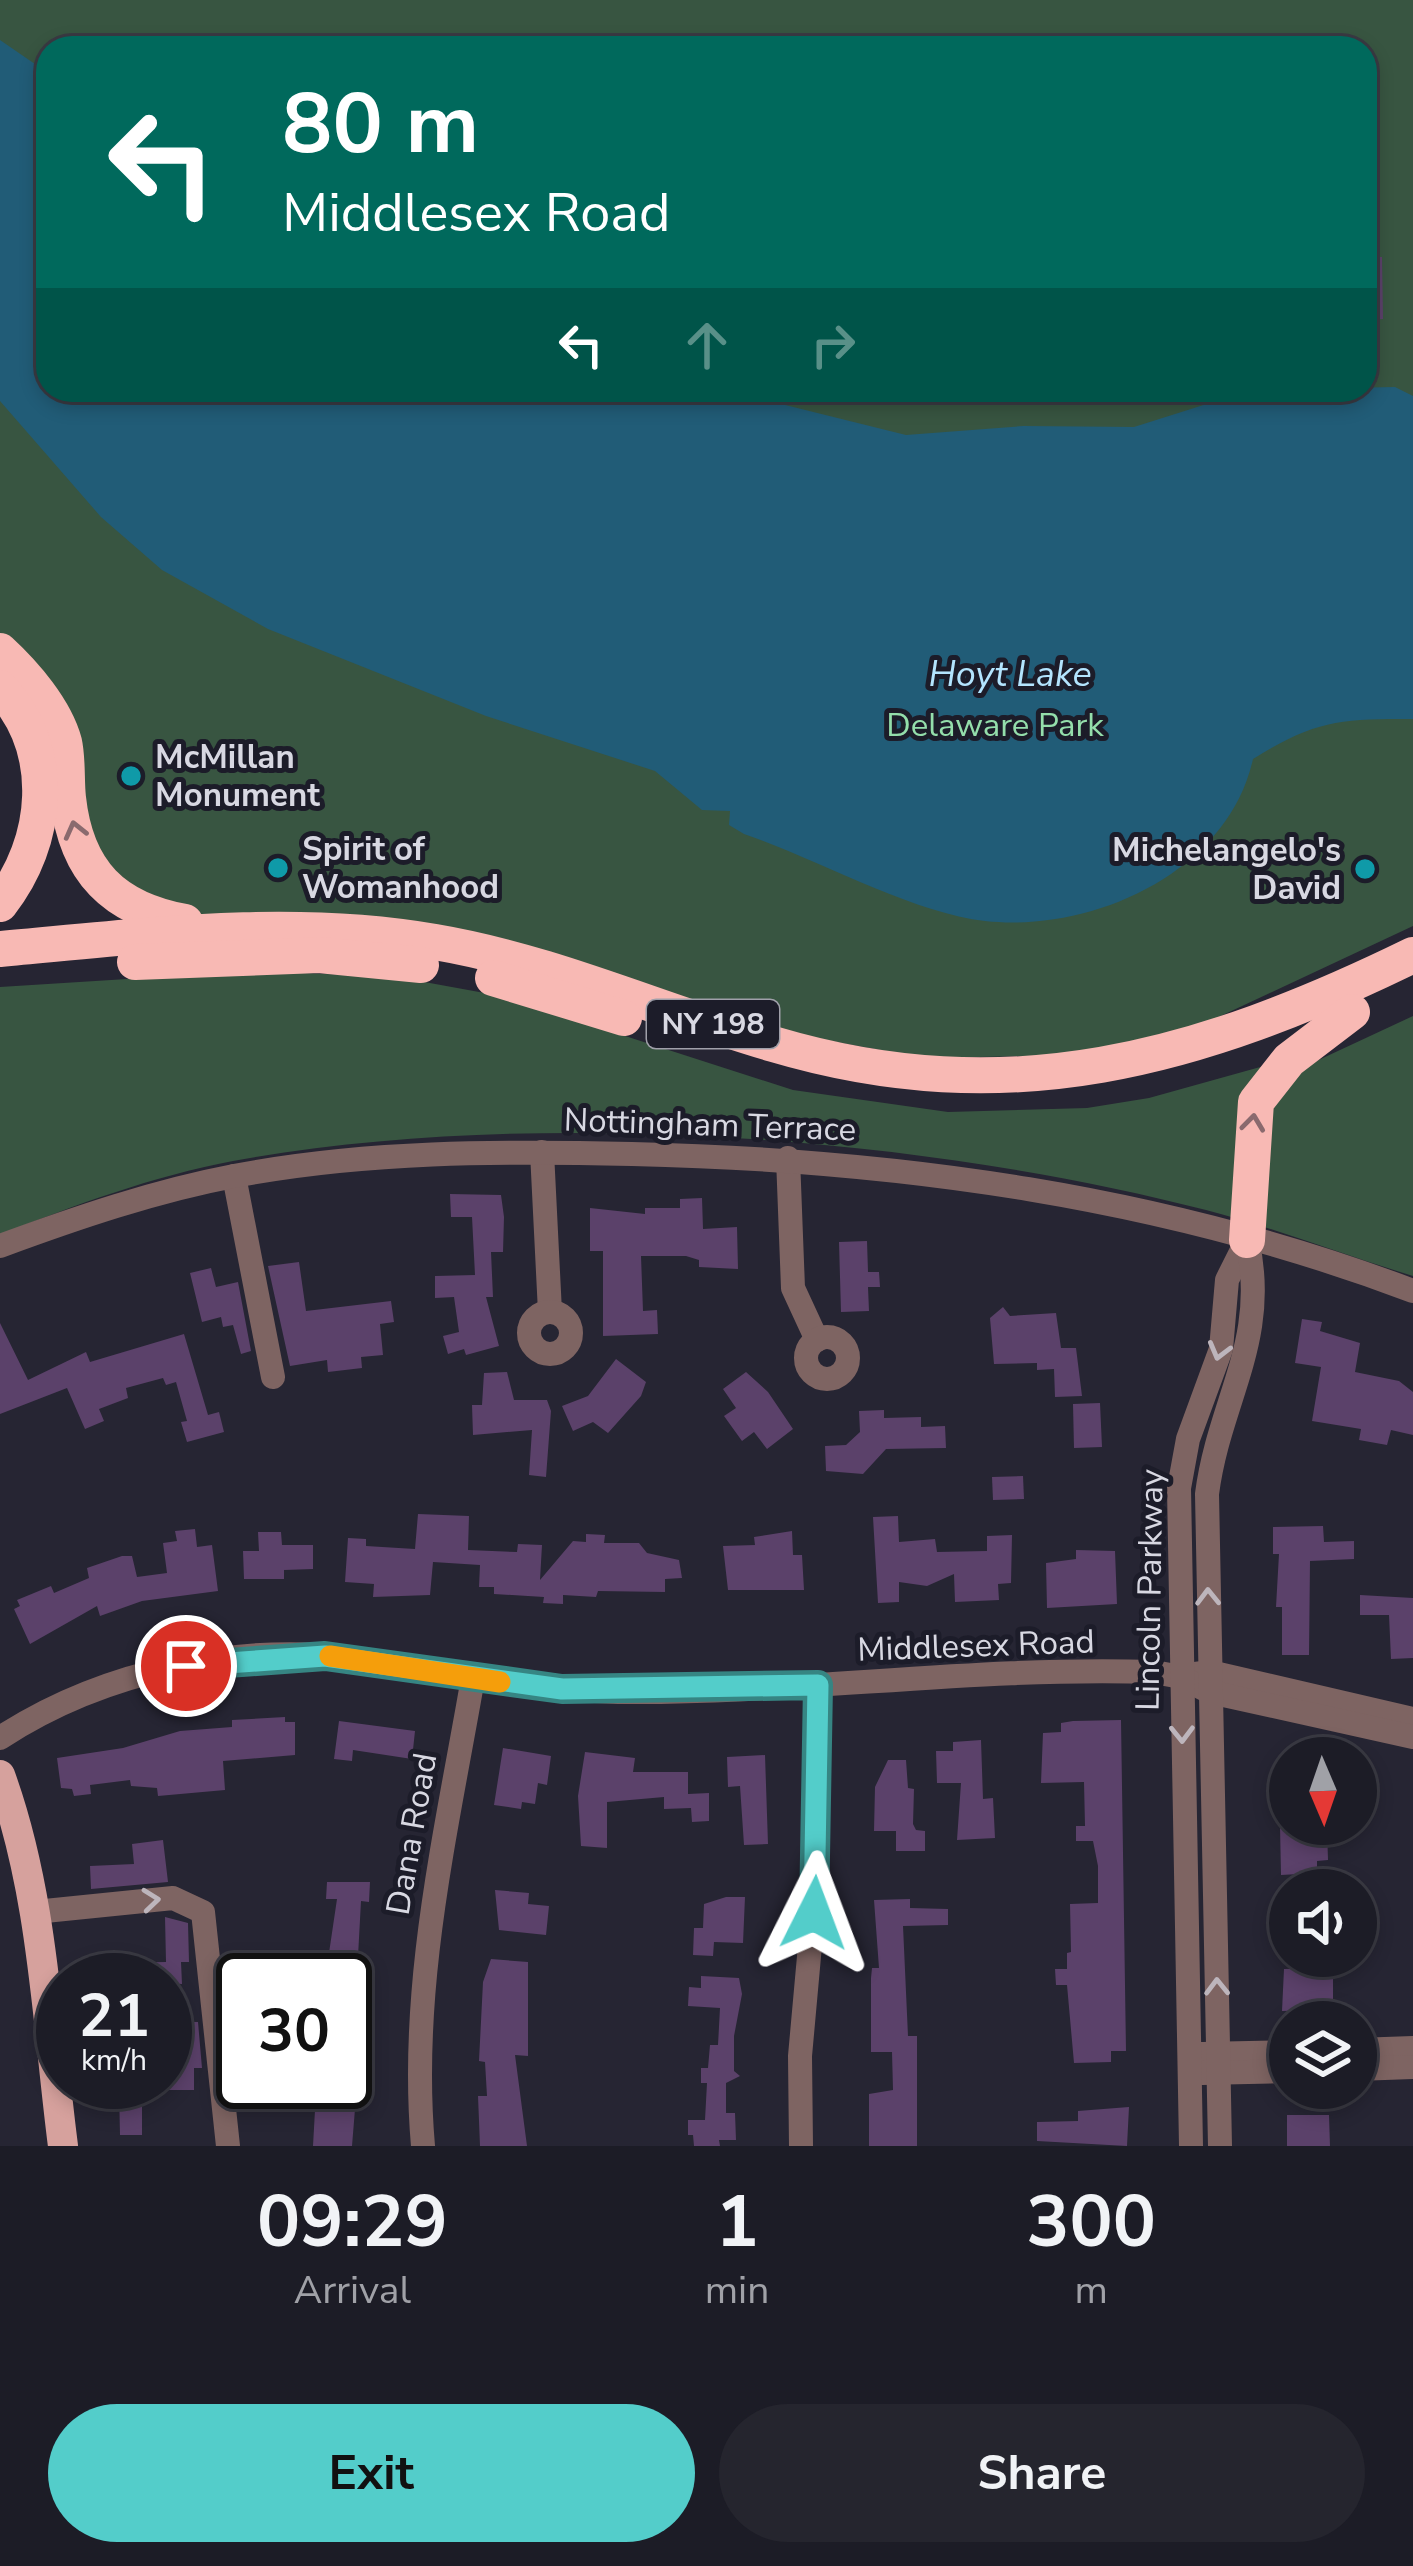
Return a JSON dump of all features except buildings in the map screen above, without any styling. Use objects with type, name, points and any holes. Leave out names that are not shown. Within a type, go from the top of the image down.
[{"type":"highway","points":[[0,651],[56,724],[64,743],[73,830],[81,855],[98,878],[119,899],[148,916],[230,930]]},
{"type":"highway","points":[[0,688],[27,728],[38,761],[40,795],[38,838],[22,877],[0,904]]},
{"type":"highway","name":"NY 198","points":[[0,949],[230,930],[320,928],[483,951],[570,972],[810,1054],[910,1071],[980,1075],[1099,1067],[1185,1049],[1281,1017],[1413,955]]},
{"type":"highway","name":"NY 198","points":[[0,974],[241,954],[384,959],[508,981],[801,1077],[906,1095],[975,1099],[1045,1097],[1150,1082],[1250,1054],[1413,982]]},
{"type":"highway","points":[[1247,1240],[1256,1102],[1289,1060],[1352,1012]]},
{"type":"main road","points":[[0,1775],[21,1833],[35,1912],[63,2146]]},
{"type":"street","name":"Nottingham Terrace","points":[[0,1246],[234,1176],[384,1155],[542,1152],[788,1157],[1033,1188],[1166,1215],[1413,1292]]},
{"type":"street","points":[[542,1152],[550,1312]]},
{"type":"street","points":[[788,1157],[792,1277],[817,1340]]},
{"type":"street","points":[[234,1176],[273,1377]]},
{"type":"street","name":"Lincoln Parkway","points":[[1191,2146],[1179,1488],[1188,1439],[1221,1349],[1227,1280],[1247,1240]]},
{"type":"street","name":"Lincoln Parkway","points":[[1220,2146],[1207,1494],[1218,1437],[1253,1331],[1255,1276],[1247,1240]]},
{"type":"street","points":[[1179,1488],[1207,1494]]},
{"type":"street","name":"Middlesex Road","points":[[0,1738],[99,1690],[210,1662],[325,1656],[472,1678],[618,1692],[1147,1671],[1413,1719]]},
{"type":"street","name":"Dana Road","points":[[423,2146],[417,2050],[422,1967],[472,1678]]},
{"type":"street","name":"Middlesex Road","points":[[1210,1682],[1413,1737]]},
{"type":"street","points":[[801,2146],[800,2056],[817,1868],[818,1685]]},
{"type":"street","points":[[1185,1874],[1214,1873]]},
{"type":"street","points":[[35,1912],[173,1898],[203,1912],[228,2146]]},
{"type":"street","points":[[1377,2049],[1413,2048]]},
{"type":"street","points":[[1190,2064],[1269,2055]]},
{"type":"street","points":[[1219,2063],[1269,2069]]},
{"type":"street","points":[[1377,2068],[1413,2067]]},
{"type":"green space","name":"Delaware Park","points":[[0,0],[1413,0],[1413,926],[1195,1028],[1075,1055],[924,1058],[787,1033],[565,957],[180,916],[112,883],[0,640]]},
{"type":"green space","points":[[254,971],[397,977],[501,996],[793,1090],[948,1112],[1087,1108],[1149,1098],[1271,1064],[1310,1064],[1413,1016],[1413,1276],[1206,1210],[973,1163],[849,1147],[594,1133],[468,1135],[233,1161],[115,1192],[0,1235],[0,987]]},
{"type":"water","name":"Hoyt Lake","points":[[0,40],[36,65],[36,402],[773,402],[906,435],[1023,426],[1134,427],[1213,402],[1377,402],[1377,387],[1395,387],[1413,396],[1413,719],[1329,724],[1294,736],[1253,759],[1239,799],[1216,834],[1186,863],[1111,905],[1026,922],[957,916],[896,897],[744,834],[729,825],[730,811],[702,810],[655,771],[486,716],[268,629],[162,570],[101,517],[0,401]]},
{"type":"slow traffic","points":[[330,1656],[500,1682]]},
{"type":"place","name":"McMillan Monument","points":[[131,776]]},
{"type":"place","name":"Spirit of Womanhood","points":[[278,868]]},
{"type":"place","name":"Michelangelo's David","points":[[1365,869]]},
{"type":"route","points":[[186,1666],[325,1656],[562,1689],[618,1692],[818,1685],[814,1913]]}]
